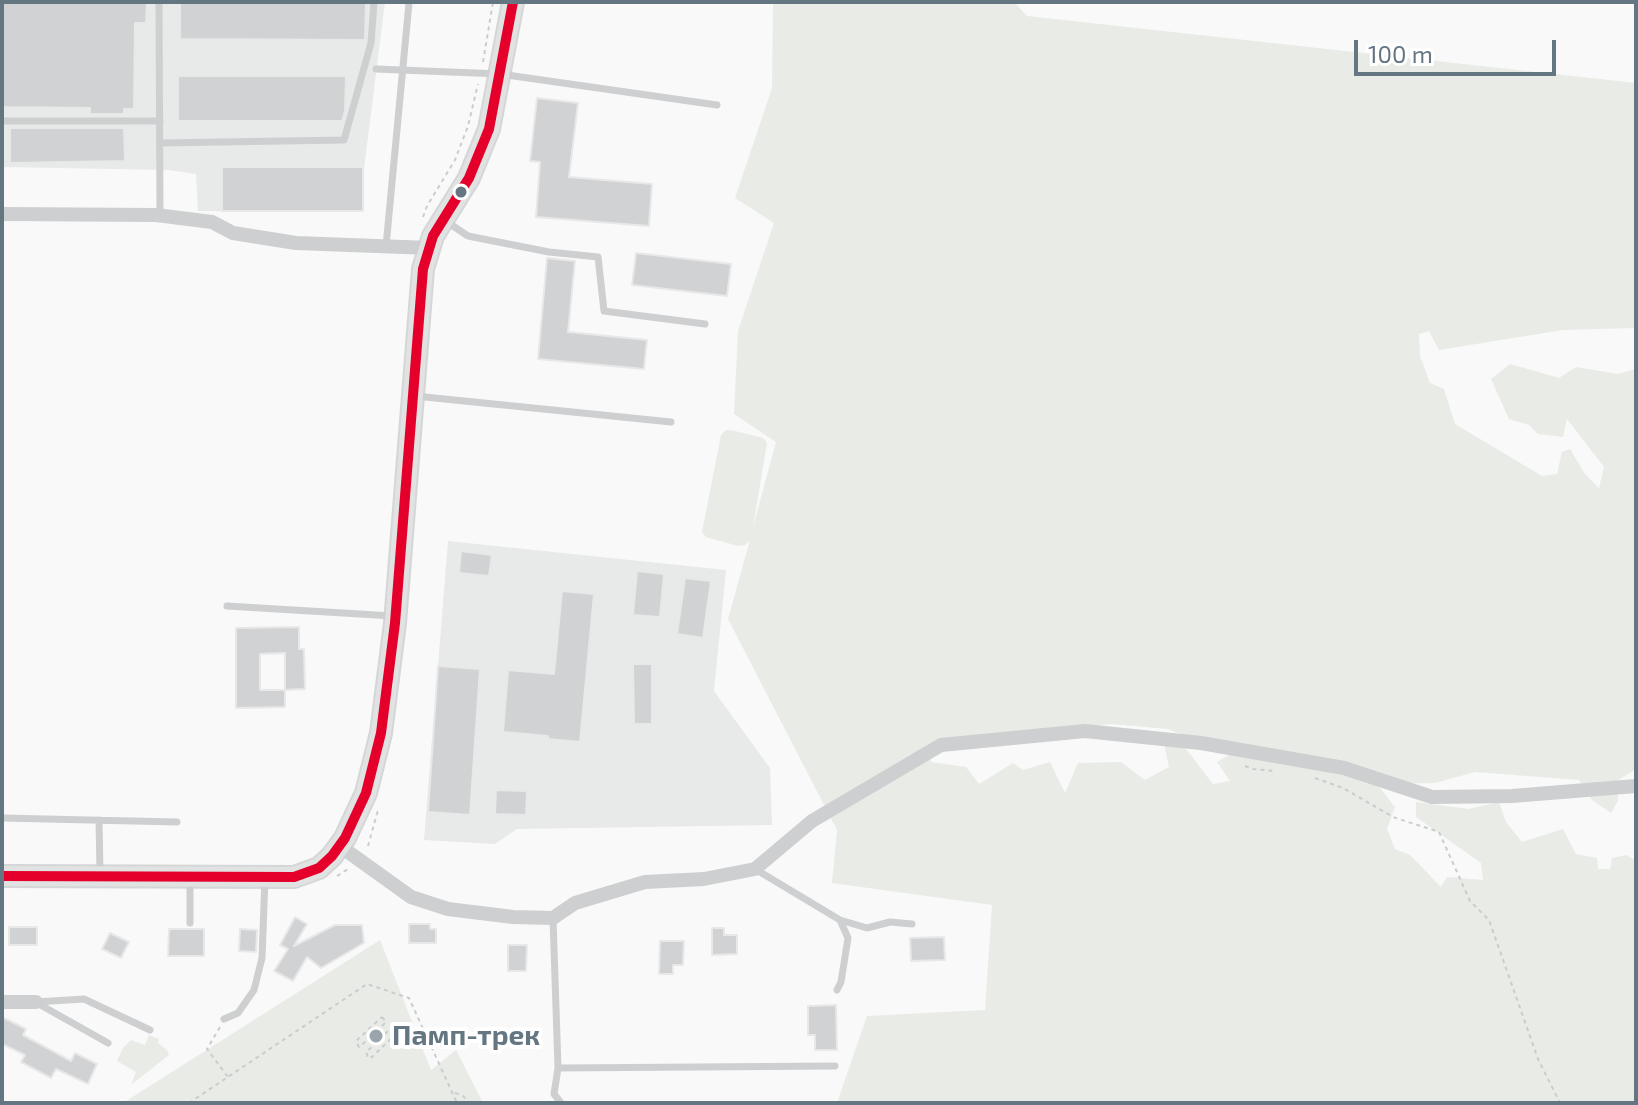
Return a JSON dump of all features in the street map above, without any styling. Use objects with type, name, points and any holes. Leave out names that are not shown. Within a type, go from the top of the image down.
[{"type":"main road","points":[[2,876],[190,874],[294,877],[312,871],[340,846],[360,811],[381,733],[395,616],[423,269],[443,219],[478,160],[489,129],[513,2]]},
{"type":"street","points":[[2,214],[160,215],[212,222],[233,233],[296,243],[430,248]]},
{"type":"street","points":[[340,846],[411,897],[448,909],[513,917],[553,918],[575,903],[645,882],[704,879],[755,869],[812,821],[941,745],[1085,731],[1201,743],[1344,768],[1432,797],[1512,796],[1636,786]]},
{"type":"street","points":[[2,1002],[36,1002]]},
{"type":"lane","points":[[159,2],[160,215]]},
{"type":"lane","points":[[160,143],[344,140],[371,43],[374,2]]},
{"type":"lane","points":[[386,246],[409,3]]},
{"type":"lane","points":[[376,69],[500,74],[717,105]]},
{"type":"lane","points":[[2,121],[160,121]]},
{"type":"lane","points":[[443,219],[468,236],[549,252],[598,257],[604,311],[705,324]]},
{"type":"lane","points":[[413,395],[671,422]]},
{"type":"lane","points":[[227,606],[395,616]]},
{"type":"lane","points":[[2,818],[177,822]]},
{"type":"lane","points":[[99,820],[100,874]]},
{"type":"lane","points":[[755,869],[840,920],[867,928],[890,922],[912,924]]},
{"type":"lane","points":[[190,874],[190,923]]},
{"type":"lane","points":[[224,1019],[238,1013],[254,990],[262,958],[265,876]]},
{"type":"lane","points":[[553,918],[558,1068],[554,1094],[561,1103]]},
{"type":"lane","points":[[837,990],[848,938],[840,920]]},
{"type":"lane","points":[[36,1002],[84,999],[150,1030]]},
{"type":"lane","points":[[36,1002],[108,1043]]},
{"type":"lane","points":[[558,1068],[835,1066]]},
{"type":"path","points":[[1240,763],[1253,769],[1283,771]]},
{"type":"path","points":[[1306,775],[1343,788],[1393,817],[1439,832],[1470,901],[1489,920],[1538,1059],[1560,1103]]},
{"type":"path","points":[[189,1103],[367,984],[409,998],[457,1103]]},
{"type":"path","points":[[383,1017],[386,1022],[377,1031],[378,1036],[383,1036],[391,1028],[396,1034],[372,1057],[366,1054],[375,1044],[374,1039],[370,1038],[359,1047],[355,1044],[357,1039],[383,1017]]},
{"type":"path","points":[[224,1019],[207,1049],[228,1077]]},
{"type":"path","points":[[452,1093],[462,1095],[470,1103]]},
{"type":"shaded area","points":[[2,2],[385,2],[364,169],[363,212],[198,211],[196,174],[168,170],[2,167]]},
{"type":"shaded area","points":[[773,2],[1014,2],[1027,16],[1636,83],[1636,328],[1563,330],[1439,350],[1429,331],[1419,334],[1420,356],[1430,383],[1444,389],[1455,424],[1542,476],[1557,474],[1562,452],[1570,449],[1585,474],[1599,488],[1604,467],[1567,419],[1563,437],[1538,434],[1529,425],[1509,419],[1491,379],[1510,364],[1559,378],[1576,367],[1618,374],[1636,369],[1636,769],[1617,781],[1618,801],[1611,813],[1592,800],[1579,780],[1475,772],[1435,783],[1377,784],[1395,807],[1387,829],[1395,849],[1410,855],[1441,887],[1447,877],[1483,880],[1481,863],[1416,817],[1416,802],[1468,809],[1499,802],[1506,822],[1522,842],[1563,829],[1576,854],[1597,858],[1598,869],[1610,869],[1612,858],[1626,855],[1636,861],[1636,1103],[837,1103],[867,1016],[985,1010],[992,905],[832,883],[837,830],[728,619],[750,540],[738,546],[706,537],[702,532],[721,435],[731,430],[763,438],[767,443],[753,527],[776,442],[734,414],[738,331],[774,223],[735,198],[772,88]],"holes":[[[1111,724],[1168,729],[1231,754],[1217,762],[1230,781],[1213,784],[1176,736],[1164,744],[1169,767],[1145,780],[1121,762],[1078,763],[1065,793],[1050,762],[1023,770],[1013,763],[979,784],[966,767],[931,762],[928,745]]]},
{"type":"shaded area","points":[[448,541],[726,570],[714,691],[770,768],[772,825],[517,829],[495,844],[424,840]]},
{"type":"shaded area","points":[[380,940],[431,1070],[456,1050],[483,1103],[123,1103]]},
{"type":"shaded area","points":[[149,1035],[159,1039],[158,1043],[169,1055],[131,1085],[136,1072],[117,1061],[131,1040],[145,1045]]},
{"type":"building","points":[[2,2],[147,2],[146,23],[135,23],[134,109],[124,109],[124,114],[90,114],[90,108],[2,107]]},
{"type":"building","points":[[180,2],[366,2],[365,40],[180,39]]},
{"type":"building","points":[[178,76],[346,76],[345,111],[342,121],[178,121]]},
{"type":"building","points":[[537,98],[578,103],[569,177],[652,184],[649,226],[536,217],[540,162],[530,161]]},
{"type":"building","points":[[10,128],[124,128],[125,161],[10,163]]},
{"type":"building","points":[[222,167],[363,167],[363,211],[222,211]]},
{"type":"building","points":[[636,253],[731,264],[727,296],[632,285]]},
{"type":"building","points":[[547,258],[575,261],[568,332],[647,340],[644,369],[538,359]]},
{"type":"building","points":[[461,551],[492,555],[489,576],[459,573]]},
{"type":"building","points":[[637,571],[664,574],[660,617],[633,615]]},
{"type":"building","points":[[685,578],[711,581],[703,638],[677,634]]},
{"type":"building","points":[[562,591],[594,594],[580,742],[503,732],[508,670],[554,674]]},
{"type":"building","points":[[299,627],[299,649],[304,649],[305,689],[285,690],[285,707],[236,708],[236,628]],"holes":[[[285,653],[285,690],[260,690],[260,654]]]},
{"type":"building","points":[[633,664],[652,664],[652,724],[634,724]]},
{"type":"building","points":[[438,666],[480,669],[470,815],[428,812]]},
{"type":"building","points":[[496,790],[527,791],[526,815],[495,814]]},
{"type":"building","points":[[295,917],[307,924],[294,946],[335,925],[362,925],[364,943],[321,968],[307,957],[293,981],[274,971],[288,949],[280,945]]},
{"type":"building","points":[[409,924],[430,924],[430,929],[436,929],[436,943],[409,943]]},
{"type":"building","points":[[9,927],[37,927],[37,945],[9,945]]},
{"type":"building","points":[[712,928],[724,928],[724,935],[737,935],[737,954],[712,955]]},
{"type":"building","points":[[169,929],[204,929],[204,956],[168,956]]},
{"type":"building","points":[[240,929],[257,930],[256,952],[239,951]]},
{"type":"building","points":[[110,933],[129,942],[121,958],[102,949]]},
{"type":"building","points":[[944,937],[945,960],[911,961],[910,938]]},
{"type":"building","points":[[660,941],[684,941],[683,965],[673,965],[673,974],[659,974]]},
{"type":"building","points":[[508,945],[527,945],[526,971],[508,971]]},
{"type":"building","points":[[836,1005],[837,1050],[815,1050],[815,1035],[808,1035],[808,1006]]},
{"type":"building","points":[[2,1017],[26,1029],[23,1035],[71,1061],[75,1053],[97,1064],[88,1084],[56,1069],[51,1078],[21,1062],[25,1055],[2,1044]]},
{"type":"transit line","points":[[2,876],[294,877],[319,868],[345,838],[366,793],[381,733],[395,623],[423,269],[433,236],[469,178],[489,129],[513,2]]},
{"type":"place","name":"Памп-трек","points":[[376,1036]]}]
